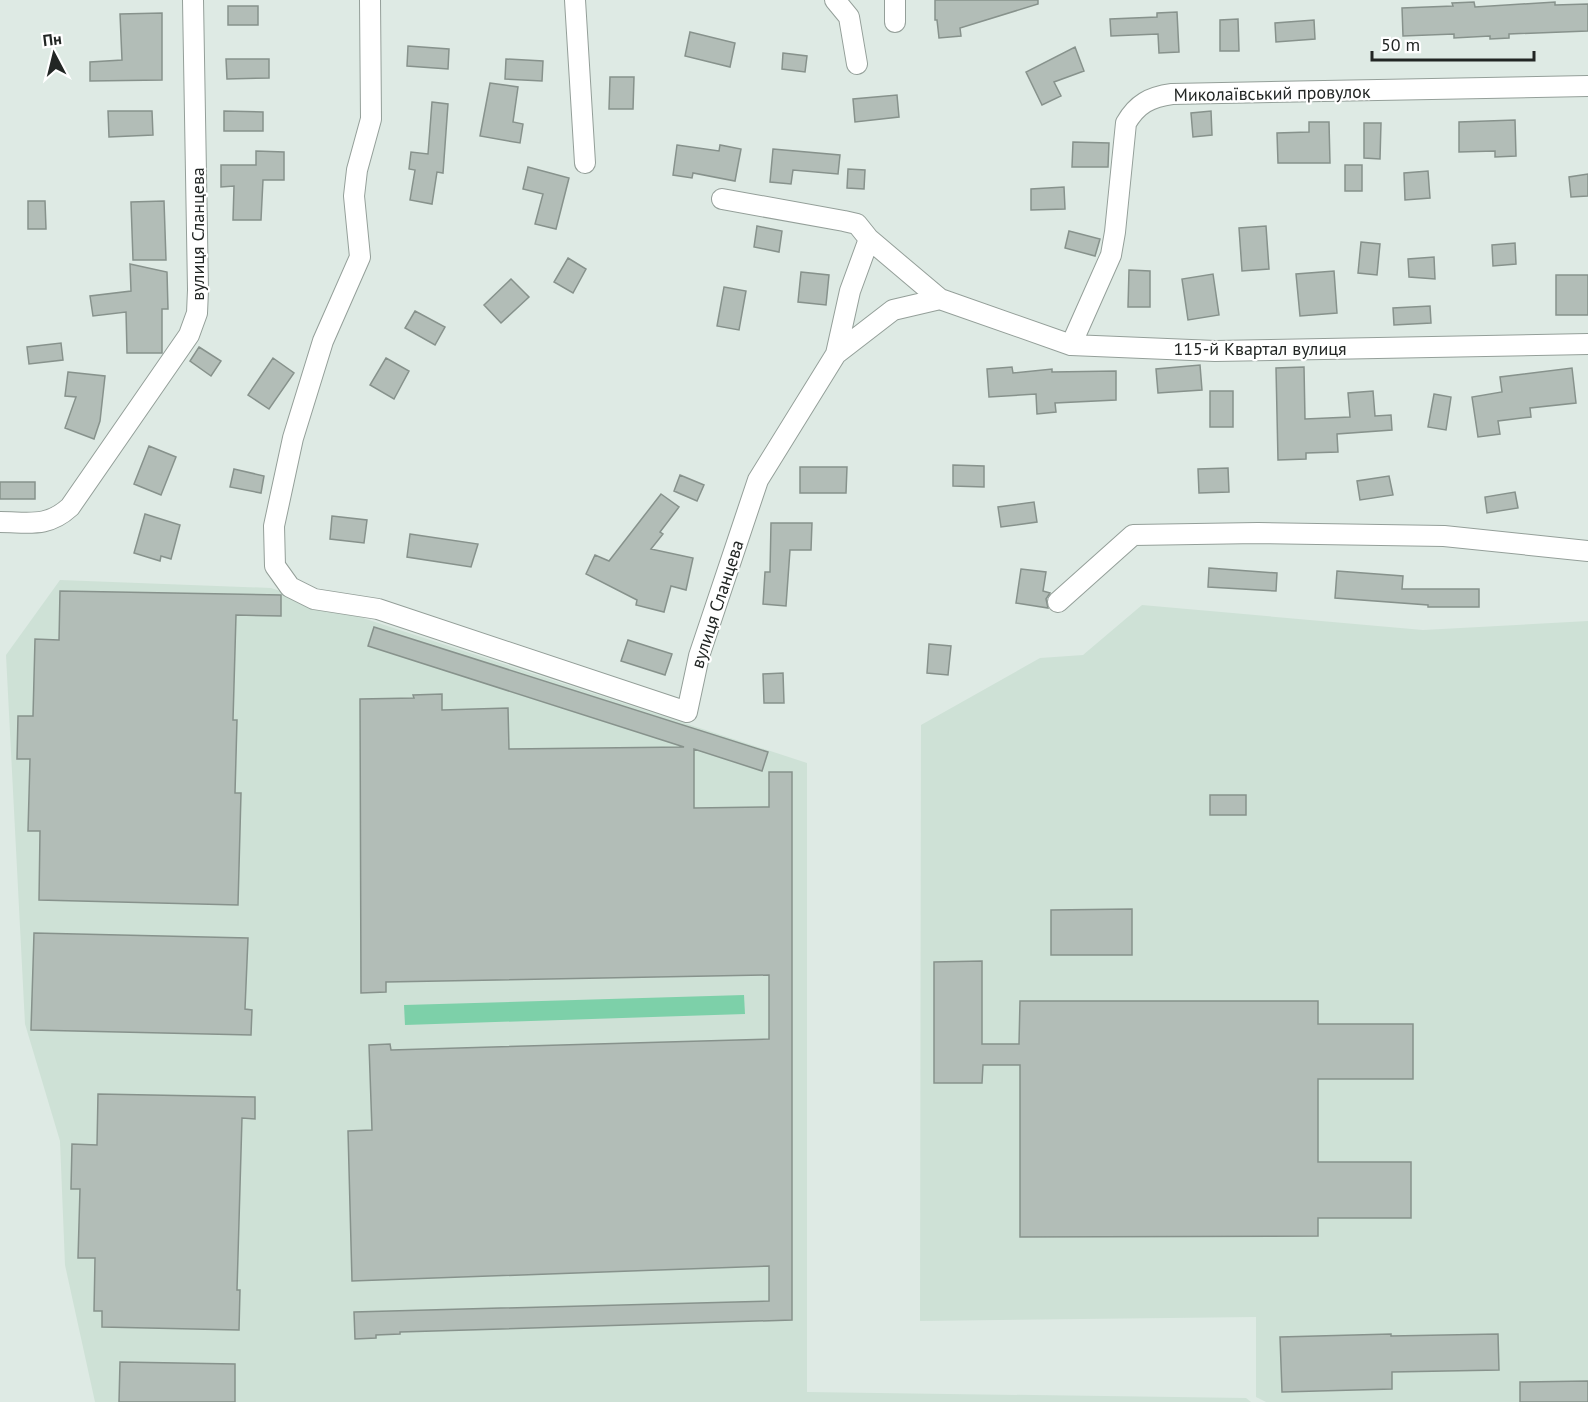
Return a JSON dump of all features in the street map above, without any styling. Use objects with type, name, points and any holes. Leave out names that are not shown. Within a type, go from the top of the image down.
[{"type":"street","name":"вулиця Сланцева","points":[[0,522],[44,522],[58,518],[70,507],[189,335],[197,313],[193,0]]},
{"type":"street","name":"вулиця Сланцева","points":[[370,0],[370,119],[357,170],[354,196],[360,257],[323,341],[293,438],[274,526],[275,566],[290,587],[314,598],[378,609],[687,712],[699,656],[758,480],[836,354],[850,291],[869,239]]},
{"type":"street","points":[[575,0],[585,163]]},
{"type":"street","points":[[836,0],[849,17],[857,64]]},
{"type":"street","points":[[895,0],[895,22]]},
{"type":"street","name":"Миколаївський провулок","points":[[1071,345],[1111,255],[1126,123],[1143,102],[1157,96],[1172,94],[1588,86]]},
{"type":"street","points":[[722,198],[850,222],[857,224],[869,239]]},
{"type":"street","name":"115-й Квартал вулиця","points":[[869,239],[940,299],[1071,345],[1215,351],[1588,344]]},
{"type":"street","points":[[836,354],[893,310],[940,299]]},
{"type":"street","points":[[1058,602],[1133,535],[1258,533],[1444,536],[1588,551]]},
{"type":"shaded area","points":[[60,580],[271,588],[807,763],[807,1392],[1246,1398],[1251,1402],[95,1402],[65,1265],[60,1141],[25,1024],[6,655]]},
{"type":"shaded area","points":[[1142,605],[1423,630],[1588,621],[1588,1402],[1266,1402],[1256,1397],[1256,1317],[920,1321],[921,725],[1040,658],[1083,655]]},
{"type":"green space","points":[[744,995],[745,1014],[405,1025],[404,1005]]},
{"type":"building","points":[[935,0],[1038,0],[1038,4],[960,28],[961,36],[939,38],[937,20],[935,20]]},
{"type":"building","points":[[1474,2],[1475,7],[1555,2],[1555,5],[1588,4],[1588,31],[1509,34],[1509,38],[1490,39],[1490,36],[1454,38],[1454,34],[1403,36],[1402,8],[1453,6],[1452,3]]},
{"type":"building","points":[[228,6],[258,6],[258,25],[228,25]]},
{"type":"building","points":[[1177,12],[1179,52],[1159,53],[1158,34],[1111,36],[1110,19],[1157,17],[1157,13]]},
{"type":"building","points":[[162,13],[162,80],[90,81],[90,62],[122,60],[120,14]]},
{"type":"building","points":[[1238,19],[1239,51],[1220,51],[1220,20]]},
{"type":"building","points":[[1314,20],[1315,39],[1276,42],[1275,23]]},
{"type":"building","points":[[690,32],[735,43],[730,67],[685,56]]},
{"type":"building","points":[[408,46],[449,49],[448,69],[407,66]]},
{"type":"building","points":[[1075,47],[1084,71],[1054,82],[1061,96],[1042,105],[1026,72]]},
{"type":"building","points":[[783,53],[807,56],[805,72],[782,69]]},
{"type":"building","points":[[226,59],[269,59],[269,78],[227,79]]},
{"type":"building","points":[[506,59],[543,61],[542,81],[505,79]]},
{"type":"building","points":[[610,77],[634,77],[633,109],[609,109]]},
{"type":"building","points":[[490,83],[518,87],[513,122],[523,124],[520,143],[480,136]]},
{"type":"building","points":[[897,95],[899,117],[855,122],[853,99]]},
{"type":"building","points":[[432,102],[448,104],[443,173],[437,172],[432,204],[410,200],[415,170],[409,169],[411,152],[428,154]]},
{"type":"building","points":[[108,111],[152,111],[153,135],[109,137]]},
{"type":"building","points":[[224,111],[263,112],[263,131],[224,131]]},
{"type":"building","points":[[1211,111],[1212,135],[1193,137],[1191,113]]},
{"type":"building","points":[[1515,120],[1516,156],[1495,157],[1495,151],[1459,152],[1459,122]]},
{"type":"building","points":[[1309,122],[1329,122],[1330,163],[1278,163],[1277,133],[1309,132]]},
{"type":"building","points":[[1364,123],[1381,123],[1380,159],[1364,158]]},
{"type":"building","points":[[1073,142],[1109,143],[1108,167],[1072,167]]},
{"type":"building","points":[[677,145],[719,151],[720,145],[741,149],[735,181],[693,173],[692,178],[673,175]]},
{"type":"building","points":[[773,149],[840,155],[838,174],[793,170],[791,184],[770,182]]},
{"type":"building","points":[[256,151],[284,152],[284,180],[263,180],[261,220],[233,220],[234,186],[221,187],[221,165],[256,165]]},
{"type":"building","points":[[1345,165],[1362,165],[1362,191],[1345,191]]},
{"type":"building","points":[[528,167],[569,178],[556,229],[535,224],[543,194],[523,189]]},
{"type":"building","points":[[848,169],[865,170],[864,189],[847,188]]},
{"type":"building","points":[[1428,171],[1430,198],[1405,200],[1404,173]]},
{"type":"building","points":[[1588,174],[1588,196],[1571,197],[1569,177]]},
{"type":"building","points":[[1064,187],[1065,209],[1031,210],[1031,189]]},
{"type":"building","points":[[28,201],[45,201],[46,229],[28,229]]},
{"type":"building","points":[[164,201],[166,260],[133,260],[131,202]]},
{"type":"building","points":[[757,226],[782,231],[779,252],[754,247]]},
{"type":"building","points":[[1266,226],[1269,269],[1242,271],[1239,228]]},
{"type":"building","points":[[1069,231],[1100,239],[1095,256],[1065,248]]},
{"type":"building","points":[[1361,242],[1380,244],[1377,275],[1358,273]]},
{"type":"building","points":[[1515,243],[1516,264],[1493,266],[1492,245]]},
{"type":"building","points":[[1434,257],[1435,279],[1409,277],[1408,259]]},
{"type":"building","points":[[568,258],[586,269],[573,293],[554,282]]},
{"type":"building","points":[[130,264],[167,272],[168,309],[162,309],[162,353],[127,353],[126,312],[93,316],[90,296],[131,291]]},
{"type":"building","points":[[1129,270],[1150,271],[1150,307],[1128,307]]},
{"type":"building","points":[[1334,271],[1337,313],[1300,316],[1296,274]]},
{"type":"building","points":[[801,272],[829,275],[826,305],[798,302]]},
{"type":"building","points":[[1213,274],[1219,315],[1188,320],[1182,279]]},
{"type":"building","points":[[1556,275],[1588,275],[1588,315],[1556,315]]},
{"type":"building","points":[[511,279],[529,297],[501,323],[484,305]]},
{"type":"building","points":[[724,287],[746,291],[739,330],[717,326]]},
{"type":"building","points":[[1430,306],[1431,323],[1394,325],[1393,308]]},
{"type":"building","points":[[415,311],[445,327],[435,345],[405,328]]},
{"type":"building","points":[[61,343],[63,360],[29,364],[27,347]]},
{"type":"building","points":[[199,347],[221,361],[211,376],[190,361]]},
{"type":"building","points":[[273,358],[294,373],[269,409],[248,395]]},
{"type":"building","points":[[386,358],[409,371],[394,399],[370,385]]},
{"type":"building","points":[[1200,365],[1202,390],[1158,393],[1156,369]]},
{"type":"building","points":[[1012,367],[1013,373],[1052,369],[1052,372],[1116,371],[1116,400],[1055,403],[1056,412],[1037,414],[1036,394],[989,397],[987,369]]},
{"type":"building","points":[[1304,367],[1305,419],[1350,417],[1348,393],[1373,391],[1375,416],[1391,415],[1392,430],[1337,434],[1338,452],[1306,453],[1306,459],[1278,460],[1276,368]]},
{"type":"building","points":[[1572,368],[1576,403],[1530,408],[1531,417],[1498,421],[1500,434],[1478,437],[1472,397],[1502,392],[1500,377]]},
{"type":"building","points":[[68,372],[105,376],[100,421],[94,439],[65,428],[76,397],[65,396]]},
{"type":"building","points":[[1210,391],[1233,391],[1233,427],[1210,427]]},
{"type":"building","points":[[1434,394],[1451,397],[1446,430],[1428,427]]},
{"type":"building","points":[[149,446],[176,457],[161,495],[134,484]]},
{"type":"building","points":[[953,465],[984,466],[984,487],[953,486]]},
{"type":"building","points":[[800,467],[847,467],[846,493],[800,493]]},
{"type":"building","points":[[1228,468],[1229,492],[1199,493],[1198,469]]},
{"type":"building","points":[[234,469],[264,476],[261,493],[230,487]]},
{"type":"building","points":[[680,475],[704,485],[697,501],[674,491]]},
{"type":"building","points":[[1389,476],[1393,495],[1360,500],[1357,481]]},
{"type":"building","points":[[0,482],[35,482],[35,499],[0,499]]},
{"type":"building","points":[[1515,492],[1518,508],[1487,513],[1485,497]]},
{"type":"building","points":[[661,494],[679,507],[660,532],[663,534],[651,549],[693,558],[686,590],[671,586],[664,612],[636,605],[637,600],[586,574],[595,555],[609,561]]},
{"type":"building","points":[[1034,502],[1037,522],[1001,527],[998,507]]},
{"type":"building","points":[[145,514],[180,525],[171,559],[161,556],[160,561],[134,553]]},
{"type":"building","points":[[332,516],[367,520],[364,543],[330,539]]},
{"type":"building","points":[[771,523],[812,523],[811,550],[790,550],[786,606],[763,604],[765,572],[770,572]]},
{"type":"building","points":[[410,534],[478,544],[471,567],[407,557]]},
{"type":"building","points":[[1209,568],[1277,573],[1276,591],[1208,587]]},
{"type":"building","points":[[1021,569],[1046,572],[1043,591],[1050,593],[1046,599],[1048,608],[1016,603]]},
{"type":"building","points":[[1337,571],[1403,576],[1402,589],[1479,589],[1479,607],[1428,607],[1428,605],[1335,598]]},
{"type":"building","points":[[60,591],[281,595],[281,616],[236,615],[233,720],[237,720],[235,793],[241,793],[238,905],[39,900],[40,831],[28,831],[30,759],[17,759],[18,716],[33,716],[35,639],[59,640]]},
{"type":"building","points":[[374,627],[768,752],[762,771],[694,749],[694,808],[769,807],[769,772],[792,772],[792,1320],[400,1332],[400,1334],[376,1335],[376,1338],[355,1339],[354,1312],[769,1301],[769,1266],[352,1281],[348,1131],[372,1130],[369,1045],[390,1044],[391,1050],[769,1039],[769,975],[386,982],[386,992],[361,993],[360,699],[414,698],[413,695],[442,694],[442,710],[508,708],[509,749],[684,747],[368,646]]},
{"type":"building","points":[[628,640],[672,654],[665,675],[621,661]]},
{"type":"building","points":[[929,644],[951,646],[948,675],[927,673]]},
{"type":"building","points":[[783,673],[784,703],[764,703],[763,674]]},
{"type":"building","points":[[1210,795],[1246,795],[1246,815],[1210,815]]},
{"type":"building","points":[[1132,909],[1132,955],[1051,955],[1051,910]]},
{"type":"building","points":[[34,933],[248,938],[245,1009],[252,1010],[251,1035],[31,1030]]},
{"type":"building","points":[[982,961],[982,1044],[1019,1044],[1020,1001],[1318,1001],[1318,1024],[1413,1024],[1413,1079],[1318,1079],[1318,1162],[1411,1162],[1411,1218],[1318,1218],[1318,1236],[1020,1237],[1020,1065],[983,1065],[982,1083],[934,1083],[934,962]]},
{"type":"building","points":[[98,1094],[255,1097],[255,1119],[242,1118],[237,1290],[240,1290],[239,1330],[102,1327],[102,1311],[94,1311],[95,1258],[78,1258],[80,1189],[71,1189],[72,1144],[97,1145]]},
{"type":"building","points":[[1391,1334],[1391,1336],[1498,1334],[1499,1370],[1392,1372],[1392,1389],[1282,1392],[1280,1337]]},
{"type":"building","points":[[120,1362],[235,1364],[235,1402],[119,1402]]},
{"type":"building","points":[[1588,1381],[1588,1402],[1520,1402],[1520,1382]]}]
